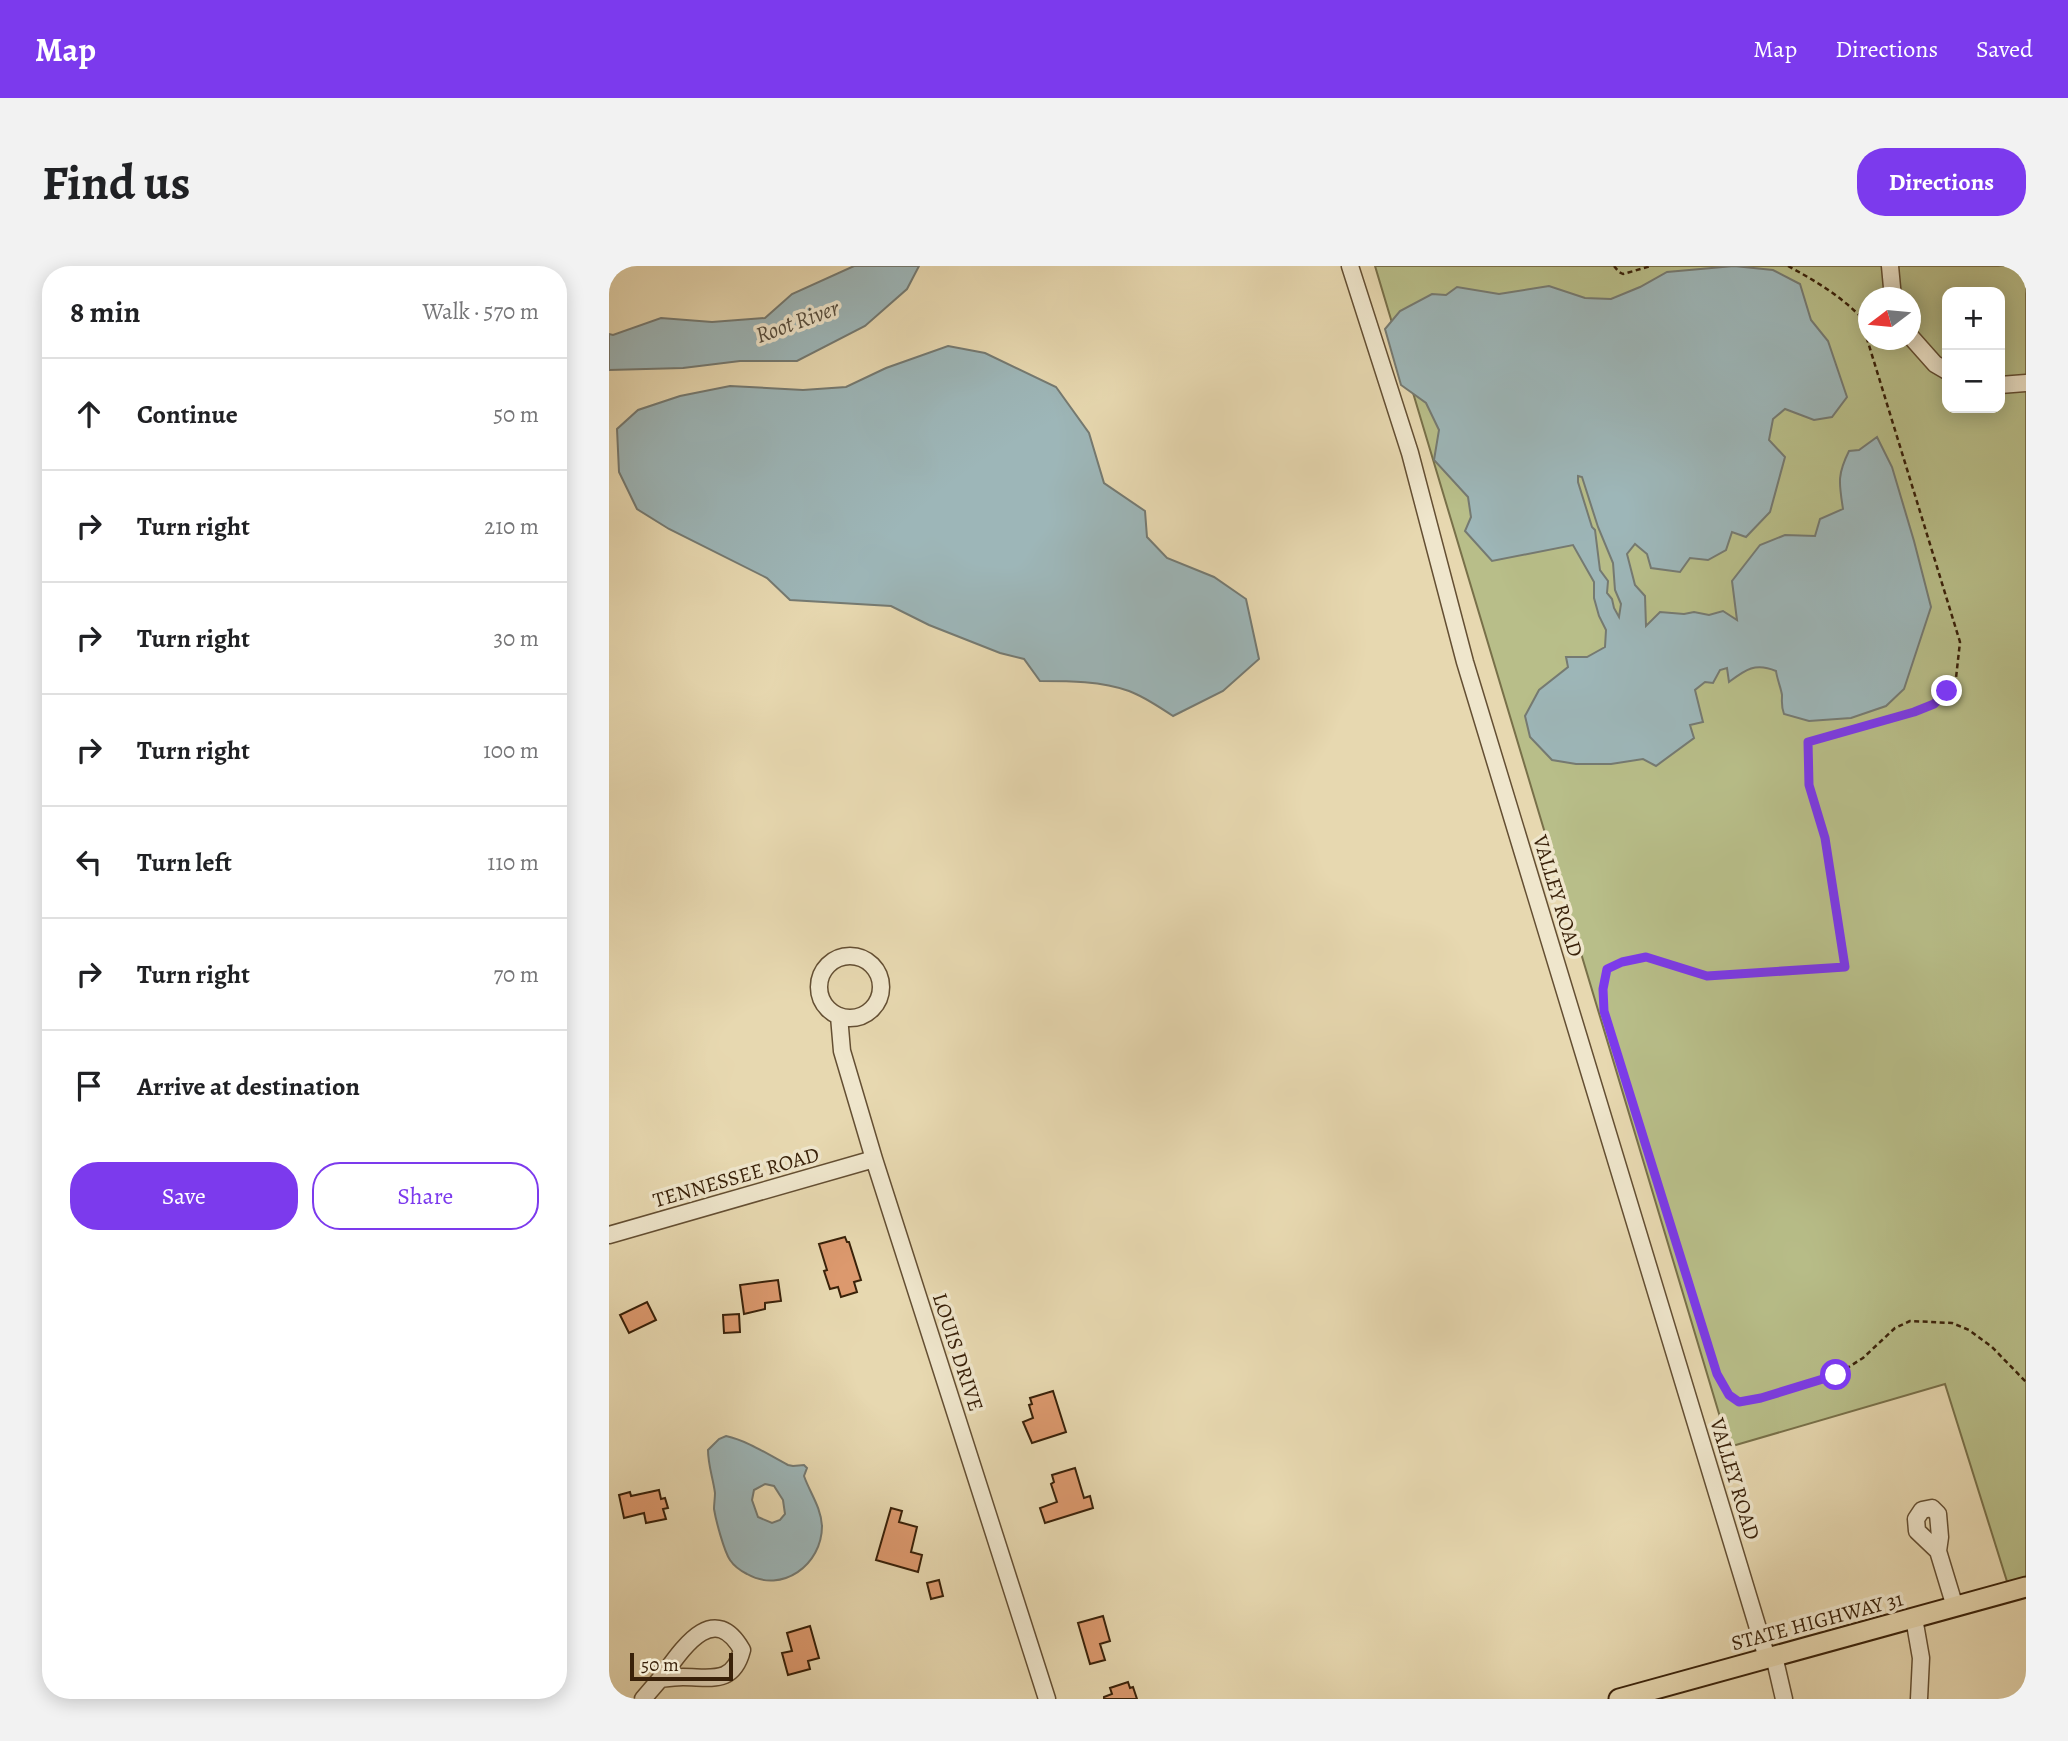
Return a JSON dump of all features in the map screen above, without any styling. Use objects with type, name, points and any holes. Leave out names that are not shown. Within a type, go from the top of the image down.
[{"type":"main road","name":"STATE HIGHWAY 31","points":[[1619,1699],[2026,1587]]},
{"type":"street","name":"VALLEY ROAD","points":[[1350,266],[1409,453],[1465,662],[1784,1699]]},
{"type":"street","points":[[1890,266],[1892,287]]},
{"type":"street","points":[[1921,349],[1935,365],[1942,368]]},
{"type":"street","points":[[2005,385],[2026,383]]},
{"type":"street","name":"LOUIS DRIVE","points":[[839,1016],[842,1051],[874,1159],[1047,1699]]},
{"type":"street","name":"TENNESSEE ROAD","points":[[609,1235],[874,1159]]},
{"type":"street","points":[[1938,1551],[1955,1607]]},
{"type":"street","points":[[1914,1618],[1921,1658],[1919,1699]]},
{"type":"street","points":[[643,1699],[683,1647],[698,1634],[720,1628],[734,1636],[742,1650],[735,1668],[722,1677],[660,1679]]},
{"type":"path","points":[[1614,266],[1623,274],[1651,266]]},
{"type":"path","points":[[1788,266],[1822,285],[1860,316],[1960,642],[1956,678],[1934,704],[1808,742],[1809,785],[1825,838],[1845,967],[1707,976],[1646,957],[1622,962],[1607,969],[1603,989],[1604,1011],[1717,1374],[1729,1395],[1739,1402],[1761,1398],[1836,1375],[1863,1358],[1895,1328],[1910,1321],[1952,1323],[1969,1330],[1992,1347],[2026,1381]]},
{"type":"green space","points":[[1375,266],[2026,266],[2026,1587],[2010,1591],[1945,1384],[1729,1447]]},
{"type":"water","name":"Root River","points":[[854,266],[919,266],[907,289],[865,326],[797,361],[740,361],[683,368],[609,370],[609,334],[613,335],[661,318],[712,322],[765,318],[792,294]]},
{"type":"water","points":[[1734,266],[1773,270],[1800,284],[1811,320],[1828,341],[1847,397],[1832,417],[1814,420],[1785,409],[1773,419],[1769,440],[1785,457],[1770,512],[1746,537],[1732,532],[1726,550],[1708,560],[1690,558],[1680,572],[1651,568],[1647,554],[1635,544],[1627,554],[1635,585],[1645,596],[1646,626],[1660,612],[1709,615],[1723,611],[1737,620],[1732,581],[1760,545],[1785,535],[1815,536],[1820,519],[1843,509],[1840,479],[1849,451],[1859,450],[1877,437],[1892,467],[1931,607],[1904,689],[1886,706],[1851,718],[1809,721],[1784,714],[1776,671],[1756,667],[1729,682],[1727,668],[1720,670],[1713,683],[1705,682],[1695,690],[1703,722],[1690,725],[1694,738],[1656,766],[1643,759],[1611,764],[1576,764],[1552,760],[1530,737],[1525,716],[1539,690],[1568,667],[1566,657],[1587,657],[1605,647],[1606,630],[1594,598],[1594,582],[1573,545],[1492,561],[1465,531],[1471,517],[1468,497],[1434,460],[1439,430],[1426,403],[1401,385],[1385,329],[1400,311],[1432,294],[1446,295],[1457,287],[1499,294],[1549,286],[1585,298],[1611,299],[1667,272]],"holes":[[[1578,476],[1582,477],[1613,563],[1615,590],[1621,604],[1619,617],[1607,593],[1608,581],[1600,570],[1595,530],[1578,482]]]},
{"type":"water","points":[[948,346],[985,353],[1056,387],[1089,433],[1104,483],[1145,511],[1147,537],[1167,558],[1214,577],[1246,599],[1259,659],[1223,691],[1173,716],[1141,696],[1107,685],[1040,681],[1024,659],[1000,653],[929,625],[891,606],[790,600],[767,578],[669,529],[637,509],[619,472],[617,429],[638,410],[680,396],[730,386],[803,390],[846,387],[886,368]]},
{"type":"water","points":[[726,1436],[734,1438],[788,1465],[804,1465],[807,1468],[804,1476],[822,1526],[815,1553],[798,1572],[786,1578],[760,1579],[742,1571],[730,1560],[715,1514],[715,1493],[708,1456],[708,1450]],"holes":[[[765,1484],[774,1486],[783,1500],[785,1514],[772,1523],[758,1517],[752,1500],[754,1490]]]},
{"type":"building","points":[[845,1237],[861,1280],[854,1282],[857,1292],[841,1297],[838,1287],[830,1289],[819,1244]]},
{"type":"building","points":[[778,1280],[781,1301],[765,1303],[765,1309],[744,1314],[740,1285]]},
{"type":"building","points":[[647,1302],[656,1320],[629,1333],[620,1315]]},
{"type":"building","points":[[739,1314],[740,1332],[724,1333],[723,1315]]},
{"type":"building","points":[[1053,1391],[1066,1432],[1032,1443],[1023,1422],[1033,1418],[1030,1398]]},
{"type":"building","points":[[1075,1468],[1084,1498],[1090,1496],[1093,1508],[1045,1523],[1040,1508],[1057,1502],[1051,1484],[1054,1482],[1052,1475]]},
{"type":"building","points":[[659,1490],[661,1499],[665,1498],[668,1508],[663,1509],[666,1519],[646,1523],[644,1513],[624,1518],[619,1495],[630,1492],[631,1496]]},
{"type":"building","points":[[891,1508],[902,1511],[899,1522],[917,1527],[911,1552],[922,1555],[918,1572],[876,1560]]},
{"type":"building","points":[[939,1580],[943,1596],[931,1599],[927,1583]]},
{"type":"building","points":[[1103,1616],[1110,1641],[1100,1644],[1105,1660],[1090,1664],[1078,1623]]},
{"type":"building","points":[[810,1626],[819,1658],[808,1661],[810,1669],[788,1675],[782,1653],[792,1651],[787,1633]]},
{"type":"building","points":[[1128,1682],[1137,1699],[1104,1699],[1112,1694],[1110,1688]]},
{"type":"route","points":[[1836,1375],[1761,1398],[1739,1402],[1729,1395],[1717,1374],[1604,1011],[1603,989],[1607,969],[1622,962],[1646,957],[1707,976],[1845,967],[1825,838],[1809,785],[1808,742],[1914,712],[1934,704],[1947,691]]}]
